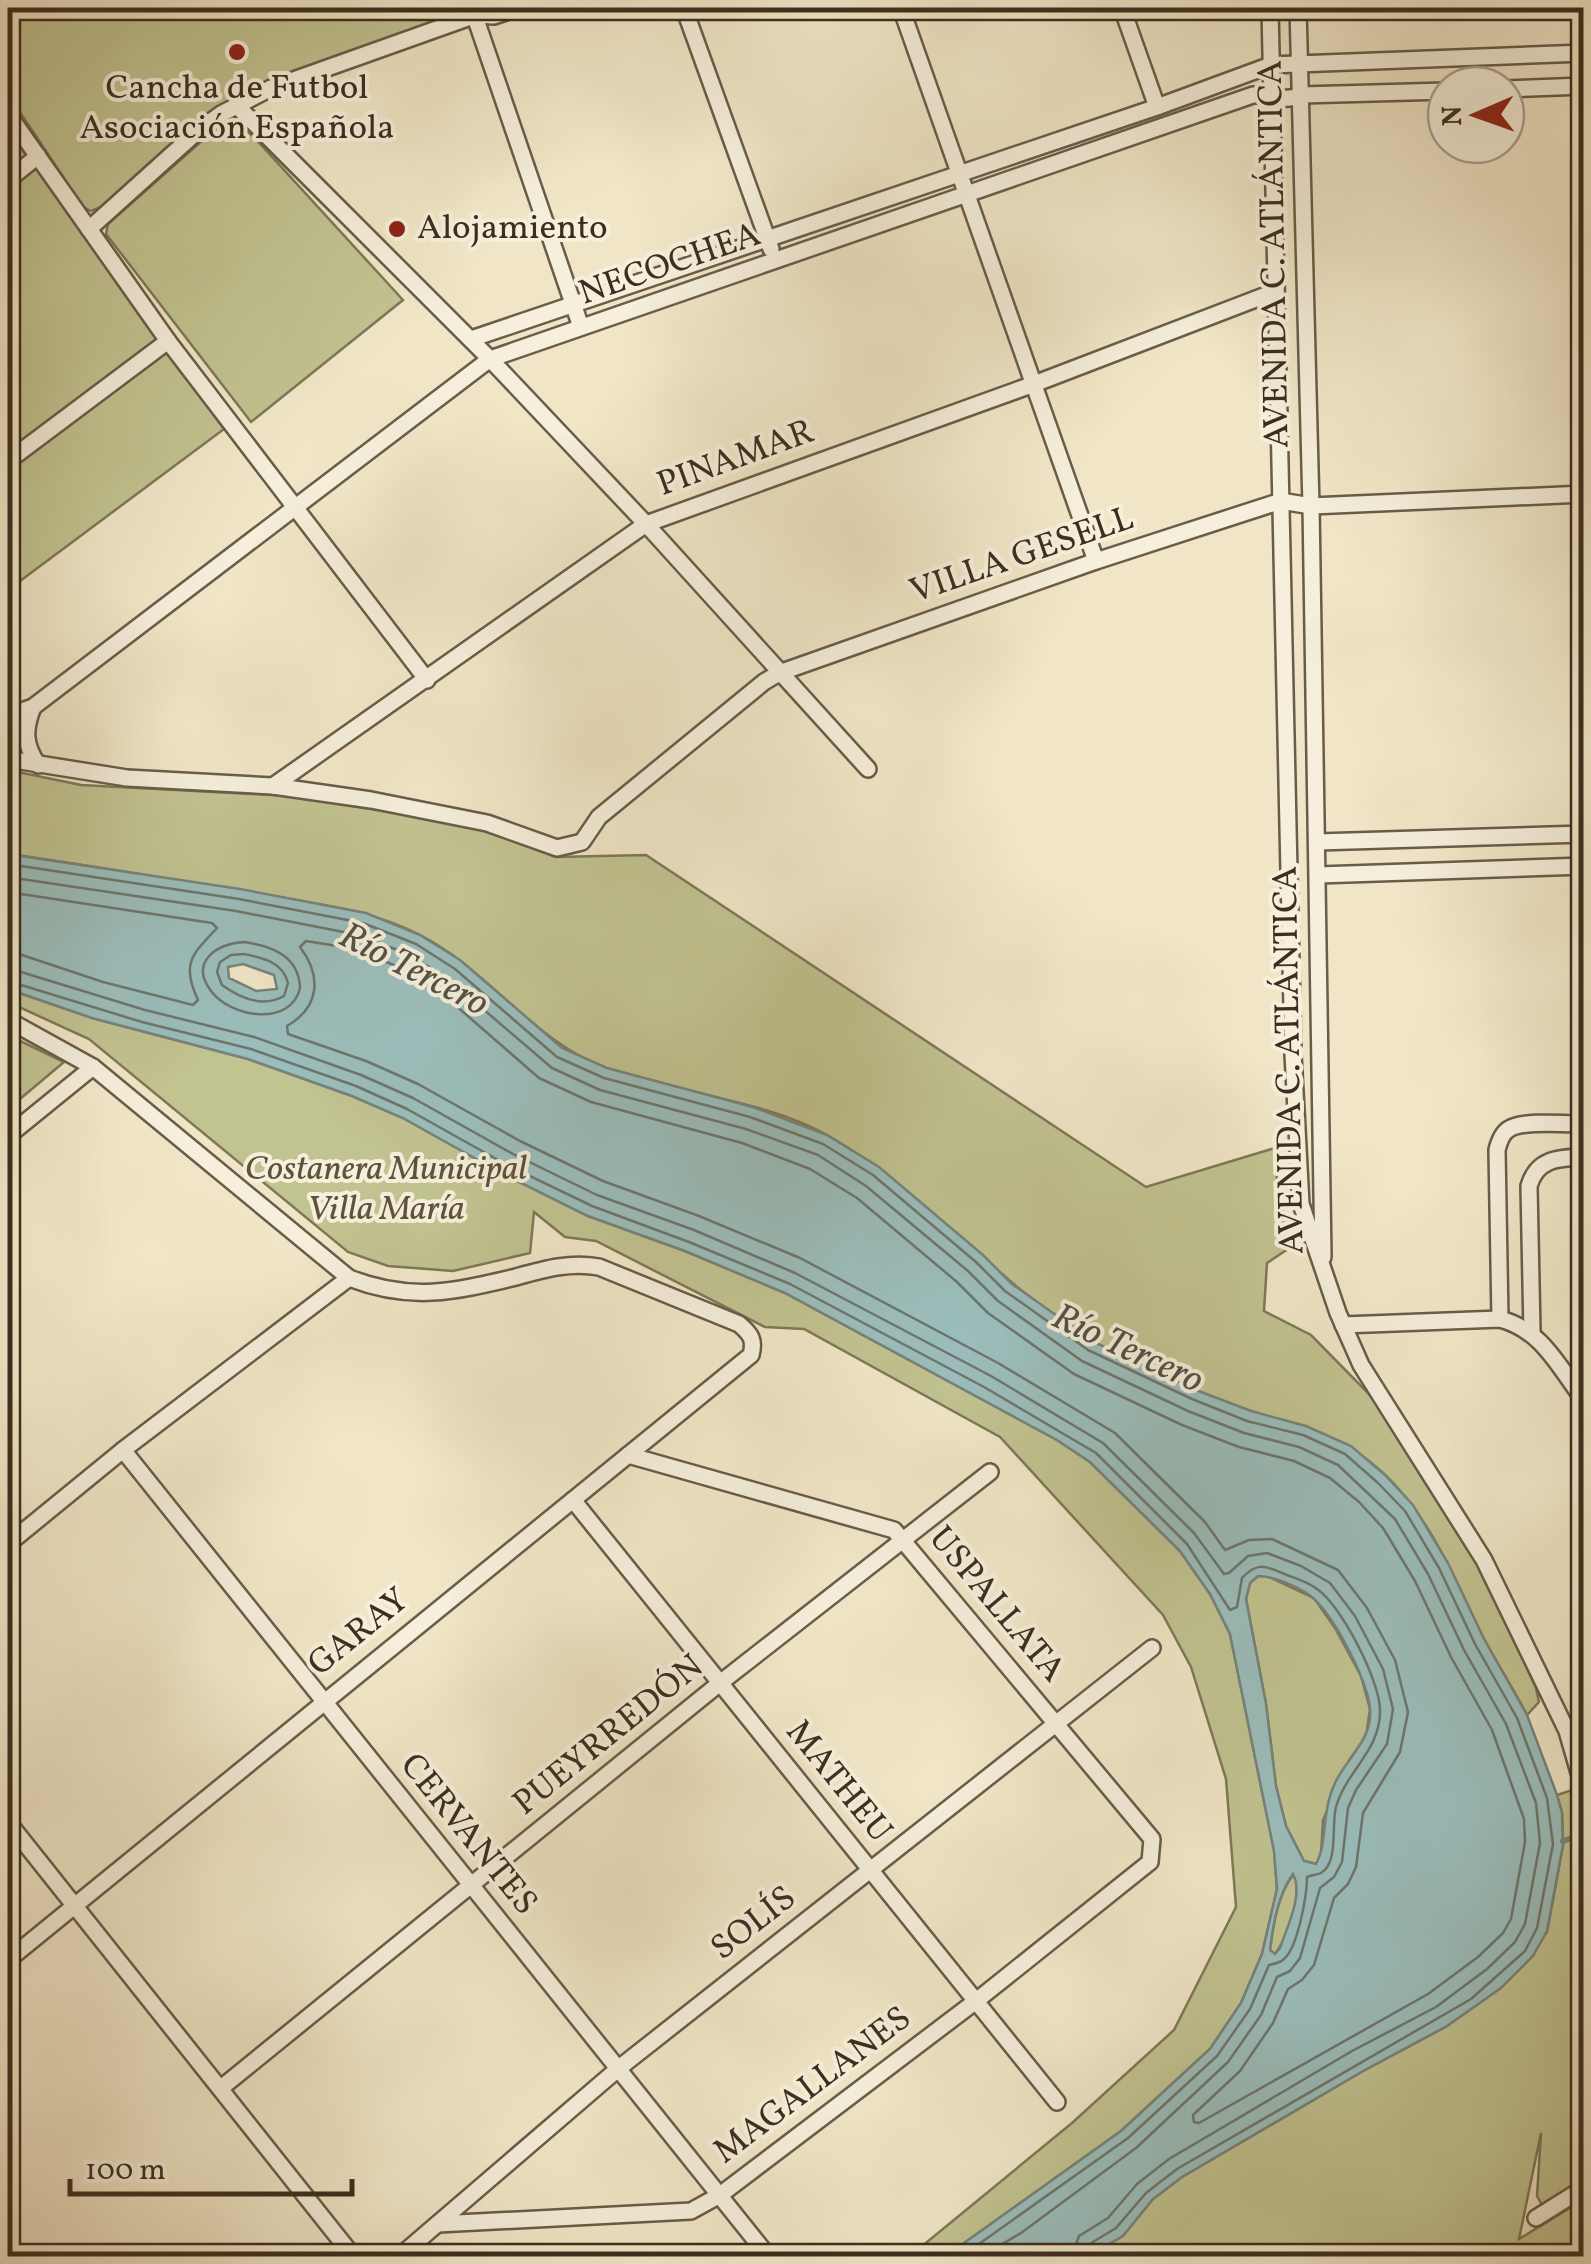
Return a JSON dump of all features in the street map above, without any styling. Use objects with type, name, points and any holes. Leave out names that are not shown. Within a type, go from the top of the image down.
[{"type":"street","points":[[89,230],[198,130],[271,88],[476,10],[494,16],[518,8]]},
{"type":"street","points":[[684,8],[775,261]]},
{"type":"street","points":[[902,8],[1096,561]]},
{"type":"street","points":[[1122,8],[1158,107]]},
{"type":"street","name":"AVENIDA C. ATLÁNTICA","points":[[1270,8],[1274,292],[1300,1204],[1324,1271]]},
{"type":"street","name":"AVENIDA C. ATLÁNTICA","points":[[1298,8],[1324,1271]]},
{"type":"street","points":[[476,10],[581,327]]},
{"type":"street","name":"NECOCHEA","points":[[471,339],[1158,107],[1271,65],[1584,54]]},
{"type":"street","points":[[1526,88],[1584,86]]},
{"type":"street","name":"NECOCHEA","points":[[8,716],[33,708],[490,358],[1253,95],[1271,94],[1280,99],[1426,91]]},
{"type":"street","points":[[238,106],[490,358],[868,768]]},
{"type":"street","points":[[8,114],[168,341],[427,680]]},
{"type":"street","points":[[8,180],[38,156]]},
{"type":"street","name":"PINAMAR","points":[[272,786],[646,524],[1034,384],[1274,292]]},
{"type":"street","points":[[8,462],[168,341]]},
{"type":"street","name":"VILLA GESELL","points":[[272,786],[472,820],[546,847],[572,846],[582,842],[599,817],[779,673],[1096,561],[1281,501],[1311,506],[1584,494]]},
{"type":"street","points":[[33,708],[26,733],[38,765]]},
{"type":"street","points":[[8,760],[127,778],[272,786]]},
{"type":"street","points":[[1318,842],[1584,834]]},
{"type":"street","points":[[1318,875],[1584,866]]},
{"type":"street","points":[[8,1020],[93,1067],[349,1278],[123,1450],[8,1544]]},
{"type":"street","points":[[8,1136],[93,1067]]},
{"type":"street","points":[[1500,1319],[1496,1150],[1507,1129],[1520,1125],[1584,1124]]},
{"type":"street","points":[[1532,1332],[1529,1186],[1539,1167],[1558,1158],[1584,1157]]},
{"type":"street","name":"GARAY","points":[[8,1960],[750,1355],[753,1344],[750,1333],[739,1324],[582,1264],[565,1264],[422,1295],[382,1291],[349,1278]]},
{"type":"street","points":[[1324,1271],[1361,1365],[1484,1560],[1566,1732],[1584,1790]]},
{"type":"street","points":[[1343,1325],[1500,1319],[1532,1332],[1584,1400]]},
{"type":"street","name":"CERVANTES","points":[[123,1450],[768,2256]]},
{"type":"street","name":"USPALLATA","points":[[628,1455],[894,1530],[1152,1839]]},
{"type":"street","name":"PUEYRREDÓN","points":[[221,2088],[720,1684],[990,1472]]},
{"type":"street","name":"MATHEU","points":[[572,1500],[1057,2102]]},
{"type":"street","name":"SOLÍS","points":[[400,2256],[619,2068],[1152,1648]]},
{"type":"street","points":[[8,1822],[353,2256]]},
{"type":"street","name":"MAGALLANES","points":[[438,2224],[691,2211],[720,2195],[976,2001],[1150,1862],[1152,1839]]},
{"type":"street","points":[[1536,2218],[1584,2188]]},
{"type":"green space","points":[[8,8],[459,8],[453,14],[240,94],[198,119],[101,207],[91,211],[83,207],[8,94]]},
{"type":"green space","points":[[236,125],[253,136],[403,300],[251,422],[106,234],[108,224],[213,131]]},
{"type":"green space","points":[[8,130],[224,429],[8,590]]},
{"type":"green space","points":[[8,770],[81,785],[291,796],[488,828],[556,857],[646,855],[1146,1187],[1275,1148],[1278,1195],[1294,1245],[1267,1263],[1264,1311],[1311,1335],[1371,1396],[1483,1570],[1539,1702],[1527,1715],[1414,1508],[1382,1472],[1350,1448],[1320,1433],[1191,1389],[1109,1351],[1057,1318],[900,1185],[832,1138],[779,1114],[632,1077],[579,1056],[445,950],[400,926],[359,912],[316,904],[8,854]]},
{"type":"green space","name":"Costanera Municipal Villa María","points":[[8,989],[92,1018],[248,1059],[403,1118],[588,1216],[785,1293],[1057,1440],[1090,1462],[1180,1551],[1210,1594],[1230,1634],[1274,1850],[1277,1889],[1262,1954],[1241,2003],[1210,2049],[1121,2131],[946,2256],[910,2256],[1072,2123],[1174,2030],[1236,1907],[1226,1779],[1191,1667],[1163,1615],[1000,1437],[804,1329],[765,1327],[596,1241],[565,1237],[534,1212],[530,1253],[453,1271],[388,1266],[348,1252],[89,1039],[8,1002]]},
{"type":"green space","points":[[8,1035],[64,1062],[8,1109]]},
{"type":"green space","points":[[1258,1576],[1267,1576],[1314,1598],[1361,1676],[1370,1709],[1366,1737],[1350,1759],[1323,1820],[1321,1855],[1316,1864],[1304,1861],[1286,1826],[1276,1786],[1266,1704],[1246,1599],[1250,1583]]},
{"type":"green space","points":[[1575,1789],[1584,1818],[1583,2179],[1542,2205],[1537,2196],[1541,2133],[1519,2239],[1583,2200],[1583,2256],[1088,2256],[1122,2236],[1153,2199],[1182,2177],[1447,2026],[1501,1987],[1547,1932],[1563,1845],[1557,1795]]},
{"type":"green space","points":[[1294,1874],[1293,1915],[1275,1954],[1270,1950],[1275,1920],[1284,1890]]},
{"type":"water","name":"Río Tercero","points":[[8,854],[240,889],[366,913],[420,935],[460,960],[562,1048],[607,1068],[753,1107],[827,1135],[879,1167],[1012,1284],[1094,1342],[1196,1390],[1306,1426],[1351,1446],[1413,1505],[1448,1563],[1484,1639],[1527,1715],[1557,1795],[1563,1845],[1547,1931],[1533,1956],[1501,1988],[1447,2026],[1182,2177],[1153,2199],[1123,2236],[1088,2256],[946,2256],[1121,2131],[1210,2049],[1241,2003],[1262,1954],[1277,1889],[1274,1851],[1230,1634],[1210,1594],[1180,1551],[1090,1462],[1057,1440],[785,1293],[588,1216],[403,1118],[352,1096],[248,1059],[92,1018],[8,989]],"holes":[[[243,964],[274,975],[277,989],[256,991],[229,978],[228,967]],[[1258,1576],[1272,1578],[1314,1599],[1340,1634],[1368,1696],[1367,1730],[1331,1794],[1316,1864],[1304,1861],[1286,1826],[1276,1786],[1266,1704],[1246,1599],[1250,1583]],[[1293,1874],[1296,1901],[1275,1954],[1270,1950],[1273,1930]]]},
{"type":"waterway","points":[[1563,1841],[1584,1834]]},
{"type":"place","name":"Cancha de Futbol Asociación Española","points":[[237,52]]},
{"type":"place","name":"Alojamiento","points":[[397,229]]}]
